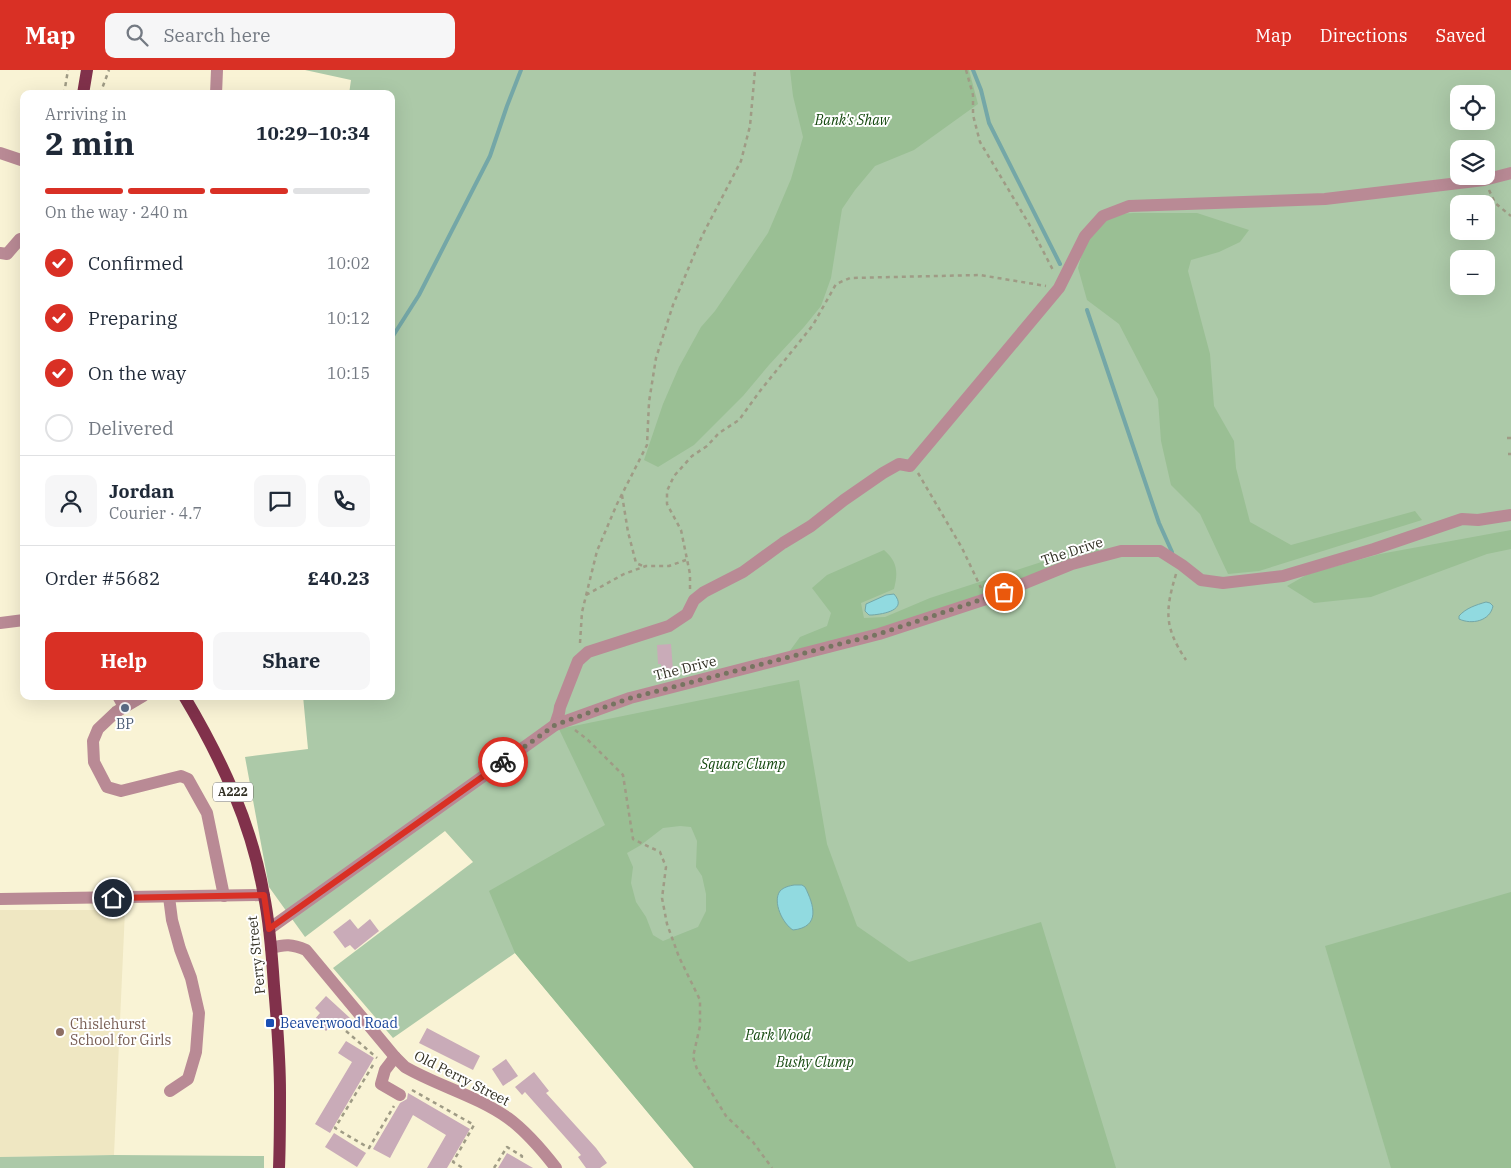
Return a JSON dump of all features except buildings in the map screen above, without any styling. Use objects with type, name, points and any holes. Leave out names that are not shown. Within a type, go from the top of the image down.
[{"type":"main road","points":[[84,90],[89,73]]},
{"type":"main road","name":"Perry Street","points":[[186,700],[228,777],[255,856],[264,895],[271,948],[280,1074],[279,1168]]},
{"type":"street","points":[[216,90],[217,70]]},
{"type":"street","points":[[0,153],[20,160]]},
{"type":"street","points":[[1495,177],[1511,173]]},
{"type":"street","points":[[557,724],[560,707],[578,661],[588,652],[669,626],[687,614],[694,600],[704,592],[743,572],[783,543],[811,526],[883,473],[899,464],[910,466],[1059,288],[1085,236],[1103,216],[1129,206],[1324,199],[1450,184]]},
{"type":"street","points":[[0,253],[7,254],[20,239]]},
{"type":"street","name":"The Drive","points":[[269,929],[557,724],[630,698],[879,634],[986,599],[1072,564],[1121,551],[1160,551],[1201,580],[1223,583],[1283,576],[1374,549],[1462,519],[1478,520],[1511,515]]},
{"type":"street","points":[[0,623],[20,620]]},
{"type":"street","points":[[121,702],[116,712],[98,729],[93,740],[94,762],[107,787],[121,791],[181,776],[188,778],[207,813],[224,896]]},
{"type":"street","points":[[0,899],[264,895]]},
{"type":"street","points":[[169,897],[172,920],[180,949],[192,978],[198,1013],[196,1052],[188,1079],[170,1091]]},
{"type":"street","name":"Old Perry Street","points":[[271,948],[282,945],[294,945],[306,950],[405,1067],[492,1108],[508,1118],[528,1135],[556,1168]]},
{"type":"street","name":"Old Perry Street","points":[[395,1057],[384,1070],[381,1084],[400,1094]]},
{"type":"path","points":[[65,90],[68,70]]},
{"type":"path","points":[[102,90],[109,70]]},
{"type":"path","points":[[578,661],[582,612],[597,551],[622,494],[647,445],[649,402],[656,358],[673,305],[702,236],[741,161],[750,126],[755,70]]},
{"type":"path","points":[[687,614],[690,574],[681,530],[667,504],[667,491],[674,476],[692,456],[707,446],[719,433],[739,420],[813,325],[836,284],[850,278],[980,275],[1059,288],[1056,278],[1029,224],[980,142],[973,115],[973,95],[966,70]]},
{"type":"path","points":[[1486,185],[1495,202],[1511,216]]},
{"type":"path","points":[[913,463],[962,548],[986,599]]},
{"type":"path","points":[[622,494],[636,563],[644,566],[669,566],[686,560]]},
{"type":"path","points":[[1179,563],[1170,593],[1167,615],[1174,642],[1186,660]]},
{"type":"path","points":[[586,595],[624,574],[644,566]]},
{"type":"path","points":[[557,724],[575,730],[588,740],[623,775],[633,839],[660,852],[666,867],[662,898],[668,924],[679,957],[700,1000],[700,1026],[693,1057],[697,1069],[726,1116],[753,1142],[772,1168]]},
{"type":"path","points":[[494,1168],[506,1147],[522,1156],[521,1161]]},
{"type":"shaded area","name":"Chislehurst School for Girls","points":[[0,910],[125,910],[114,1155],[0,1157]]},
{"type":"green space","points":[[305,70],[1511,70],[1511,1168],[694,1168],[515,953],[393,1038],[333,968],[473,862],[445,831],[305,937],[269,887],[245,757],[308,749],[303,700],[395,700],[395,90],[350,90],[351,80]]},
{"type":"green space","name":"Bank's Shaw","points":[[790,70],[969,70],[978,104],[914,150],[875,166],[842,209],[831,278],[821,306],[743,396],[694,445],[658,467],[644,460],[663,404],[679,367],[701,327],[715,311],[768,233],[791,179],[803,137],[793,96]]},
{"type":"green space","points":[[1197,213],[1249,230],[1240,242],[1219,252],[1191,260],[1188,271],[1210,354],[1214,406],[1234,441],[1236,468],[1250,522],[1291,545],[1415,511],[1422,520],[1259,571],[1228,574],[1200,514],[1171,485],[1161,441],[1158,399],[1119,324],[1087,300],[1078,268],[1085,243],[1103,221],[1114,214]]},
{"type":"green space","points":[[1511,530],[1511,549],[1487,554],[1371,597],[1314,603],[1287,586],[1308,574],[1380,554]]},
{"type":"green space","points":[[1097,544],[1099,551],[873,635],[789,652],[800,637],[827,626],[831,613],[812,588],[827,575],[884,550],[889,554],[896,568],[894,589],[861,603],[864,618],[885,617],[930,598]]},
{"type":"green space","name":"Park Wood","points":[[799,680],[827,844],[857,926],[909,962],[1041,922],[1116,1168],[694,1168],[515,953],[489,891],[605,825],[559,729]],"holes":[[[691,827],[697,841],[696,867],[702,876],[706,894],[706,911],[698,927],[663,941],[653,935],[646,917],[636,902],[631,883],[633,867],[627,853],[663,828]]]},
{"type":"green space","points":[[1511,892],[1511,1168],[1391,1168],[1325,946]]},
{"type":"green space","points":[[114,1155],[264,1156],[264,1168],[0,1168],[0,1157]]},
{"type":"water","points":[[894,594],[898,599],[898,604],[893,610],[872,615],[865,611],[866,604],[886,595]]},
{"type":"water","points":[[1486,602],[1493,606],[1484,618],[1469,622],[1459,619],[1459,616],[1465,611]]},
{"type":"water","points":[[794,885],[805,887],[811,901],[813,914],[808,925],[793,930],[782,918],[777,901],[780,891]]},
{"type":"waterway","points":[[395,333],[419,295],[490,156],[521,70]]},
{"type":"waterway","points":[[973,70],[981,90],[989,123],[1060,264]]},
{"type":"waterway","points":[[1087,310],[1159,523],[1172,552]]},
{"type":"way so far","points":[[503,762],[555,725],[596,709],[630,698],[879,634],[1004,592]]},
{"type":"place","name":"BP","points":[[125,708]]},
{"type":"place","name":"Beaverwood Road","points":[[270,1023]]},
{"type":"place","name":"Chislehurst School for Girls","points":[[60,1032]]},
{"type":"route","points":[[113,898],[264,895],[269,929],[503,762]]},
{"type":"park label","name":"Square Clump","points":[[743,764]]},
{"type":"park label","name":"Bushy Clump","points":[[815,1062]]}]
